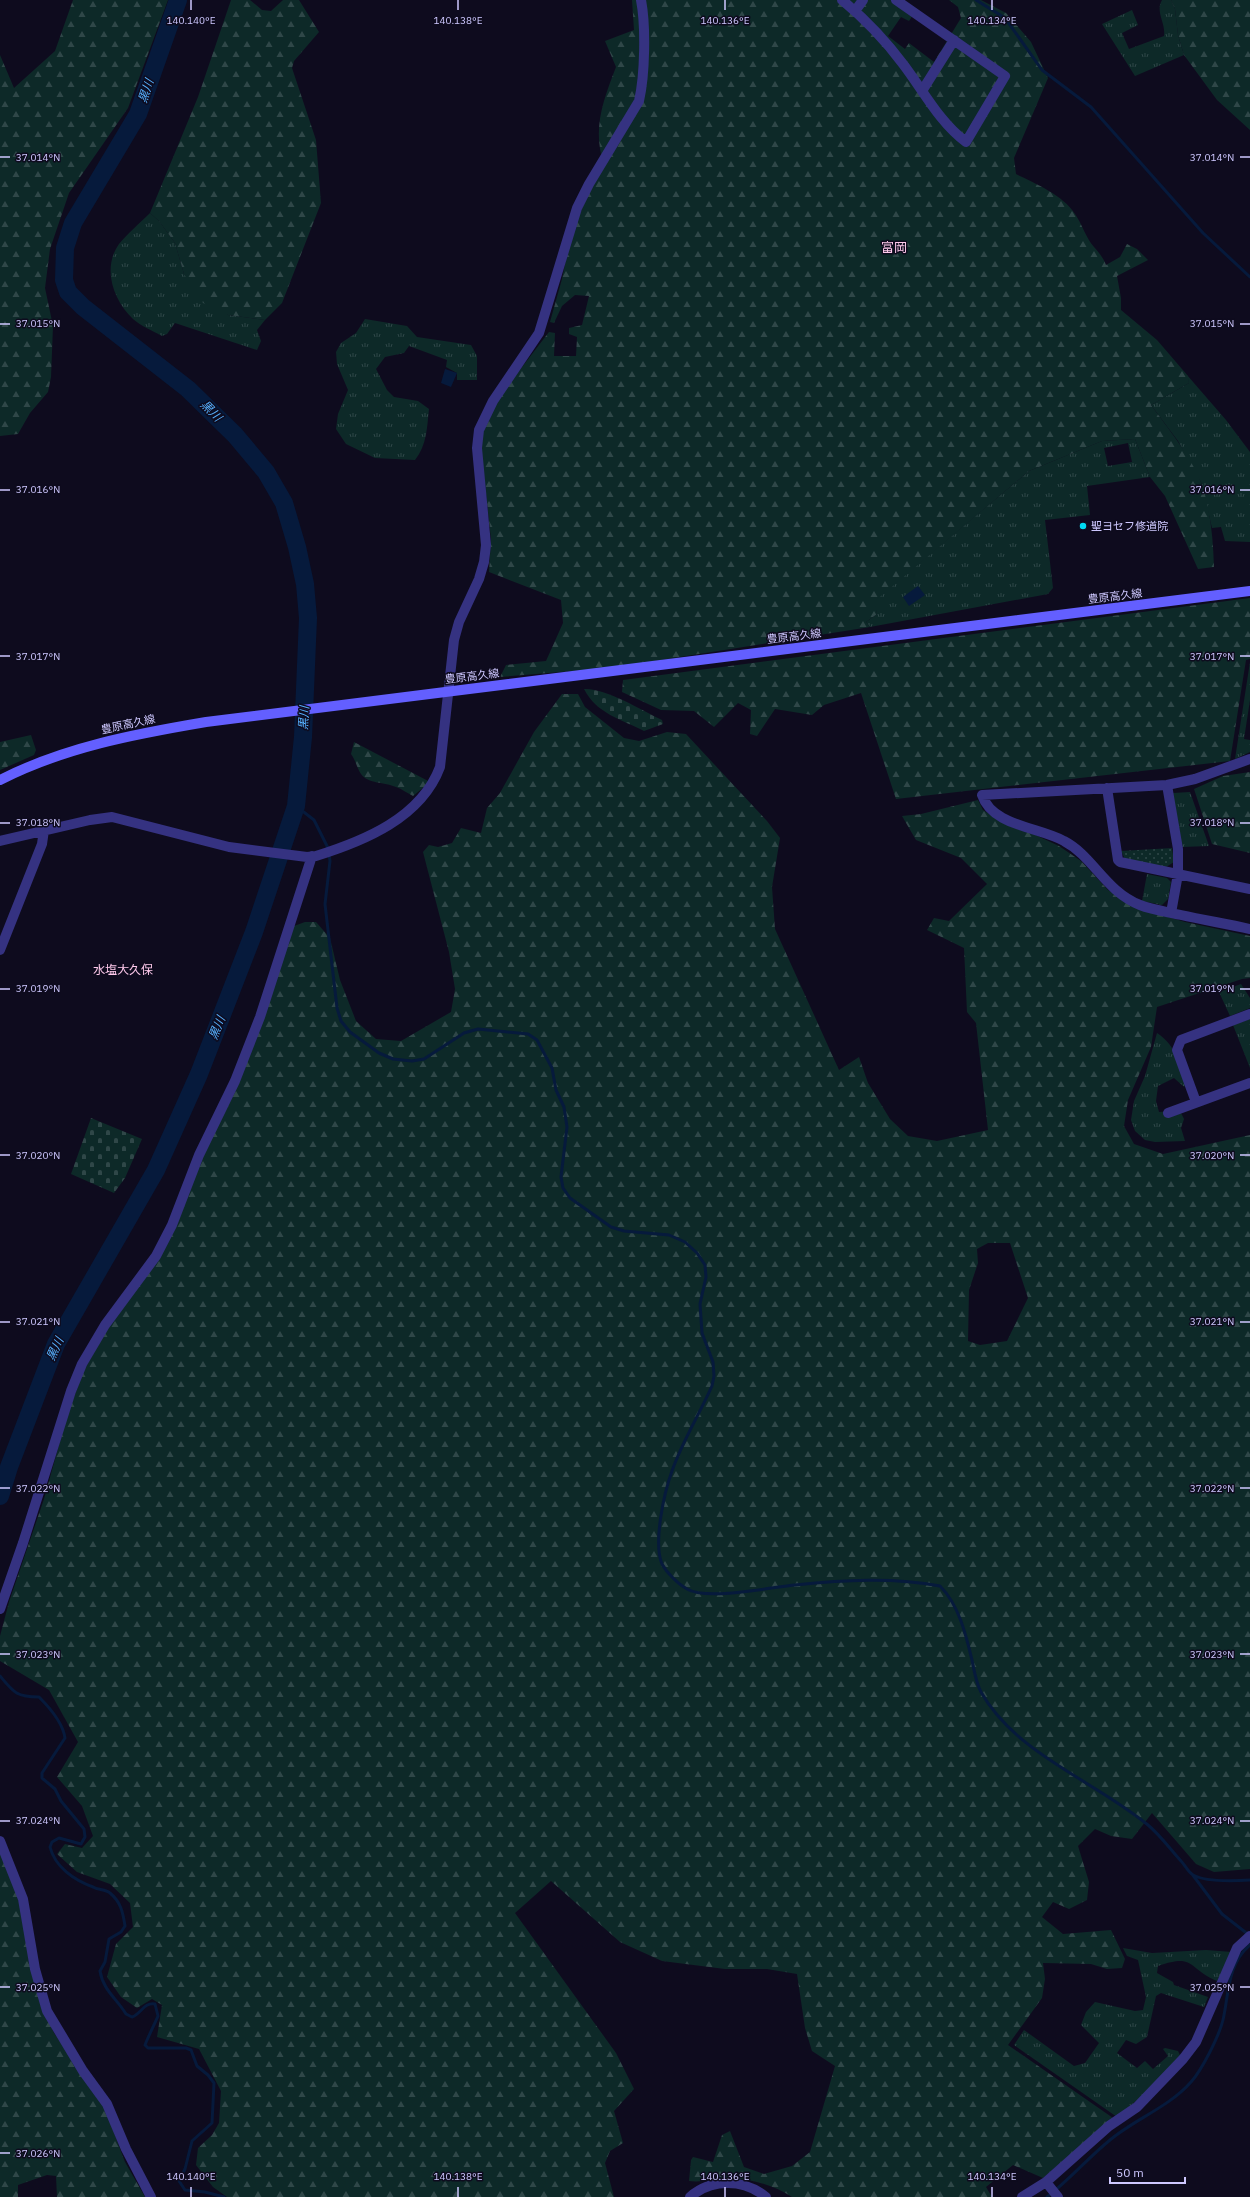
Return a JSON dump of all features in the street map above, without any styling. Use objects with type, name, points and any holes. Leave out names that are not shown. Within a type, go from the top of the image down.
[{"type":"main road","name":"豊原高久線","points":[[0,780],[54,756],[121,737],[267,714],[1250,591]]},
{"type":"street","points":[[0,841],[44,830],[112,817],[251,851],[311,857],[338,849],[377,833],[422,797],[434,782],[440,767],[454,640],[459,622],[479,579],[484,562],[486,545],[477,448],[480,430],[494,401],[539,333],[577,208],[589,184],[639,101],[642,88],[644,28],[641,0]]},
{"type":"street","points":[[842,0],[880,35],[943,120],[953,132],[966,142],[1005,76],[896,0]]},
{"type":"street","points":[[855,11],[863,0]]},
{"type":"street","points":[[922,90],[954,40]]},
{"type":"street","points":[[1250,759],[1195,779],[1167,785],[982,795],[985,805],[994,813],[1011,821],[1050,833],[1066,842],[1080,853],[1110,886],[1139,905],[1250,929]]},
{"type":"street","points":[[1167,785],[1178,849],[1178,874],[1171,913]]},
{"type":"street","points":[[1107,788],[1118,860],[1250,889]]},
{"type":"street","points":[[0,950],[42,844],[44,830]]},
{"type":"street","points":[[0,1609],[23,1543],[71,1391],[82,1364],[105,1325],[156,1256],[172,1225],[199,1155],[235,1081],[260,1017],[311,857]]},
{"type":"street","points":[[1196,1102],[1177,1050],[1181,1040],[1250,1014]]},
{"type":"street","points":[[1168,1113],[1250,1083]]},
{"type":"street","points":[[0,1840],[23,1899],[35,1969],[47,2011],[82,2071],[107,2104],[126,2149],[151,2197]]},
{"type":"street","points":[[1022,2197],[1046,2182],[1109,2126],[1137,2107],[1163,2083],[1196,2042],[1237,1948],[1250,1936]]},
{"type":"street","points":[[690,2197],[702,2189],[734,2182],[746,2185],[766,2197]]},
{"type":"street","points":[[1046,2182],[1058,2197]]},
{"type":"green space","points":[[73,0],[168,0],[128,108],[69,193],[50,249],[45,288],[53,326],[51,377],[48,392],[30,413],[18,434],[0,436],[0,55],[14,88],[55,51]]},
{"type":"green space","points":[[231,0],[250,0],[262,10],[271,11],[283,0],[299,0],[319,32],[294,61],[292,68],[316,140],[321,203],[282,303],[265,320],[228,315],[203,303],[184,274],[175,243],[159,221],[150,213],[198,97]]},
{"type":"green space","points":[[632,0],[901,0],[913,15],[909,21],[901,17],[888,36],[905,49],[909,43],[934,62],[961,18],[958,7],[949,0],[981,0],[1006,13],[1031,42],[1048,78],[1014,158],[1016,174],[1040,186],[1064,201],[1070,207],[1106,265],[1120,257],[1127,244],[1137,249],[1148,260],[1117,276],[1121,298],[1121,310],[1157,340],[1188,376],[1189,383],[1151,405],[1186,454],[1202,485],[1208,505],[1214,567],[1198,569],[1165,496],[1150,477],[1135,439],[1102,441],[1029,471],[875,601],[877,614],[866,622],[870,627],[610,668],[500,677],[506,665],[546,661],[563,623],[561,600],[489,572],[491,539],[481,448],[483,430],[495,402],[549,332],[555,333],[554,356],[576,356],[577,337],[569,334],[569,328],[582,325],[589,296],[575,295],[562,306],[554,323],[550,322],[562,279],[571,235],[587,197],[604,165],[599,139],[599,127],[603,103],[616,67],[605,41],[634,30]]},
{"type":"green space","points":[[1162,0],[1171,0],[1175,9],[1178,35],[1184,55],[1135,76],[1102,24],[1132,10],[1138,25],[1122,33],[1129,49],[1164,36],[1164,27],[1160,13],[1160,4]]},
{"type":"green space","points":[[1171,0],[1250,0],[1250,130],[1217,100],[1184,55],[1178,35],[1175,9]]},
{"type":"green space","points":[[150,213],[159,221],[175,243],[184,274],[228,315],[265,320],[257,330],[261,341],[257,350],[175,323],[167,334],[162,336],[136,322],[126,311],[115,293],[112,283],[111,263],[119,244]]},
{"type":"green space","points":[[365,319],[407,326],[417,337],[471,345],[477,356],[477,380],[457,380],[457,373],[446,367],[447,360],[409,346],[404,353],[385,357],[376,369],[387,390],[394,397],[418,401],[429,409],[424,442],[415,460],[375,458],[346,444],[336,429],[338,414],[348,390],[337,364],[336,352],[341,343],[356,333]]},
{"type":"green space","points":[[1187,375],[1226,420],[1250,452],[1250,542],[1225,541],[1221,527],[1212,528],[1202,484],[1178,441],[1151,405],[1189,383]]},
{"type":"green space","points":[[1135,439],[1150,477],[1087,486],[1090,515],[1045,520],[1053,588],[1048,594],[870,627],[866,622],[877,614],[874,601],[1029,471],[1102,441]],"holes":[[[1128,443],[1132,462],[1108,466],[1104,448]]]},
{"type":"green space","points":[[1250,598],[1250,659],[1246,660],[1230,761],[896,799],[861,693],[824,705],[812,715],[775,709],[757,736],[750,734],[751,710],[738,703],[714,727],[694,711],[661,710],[622,692],[623,680]]},
{"type":"green space","points":[[1250,662],[1250,700],[1244,739],[1250,740],[1250,752],[1235,759]]},
{"type":"green space","points":[[584,689],[603,692],[623,700],[662,720],[663,724],[644,731],[610,715],[589,697]]},
{"type":"green space","points":[[562,694],[578,694],[585,707],[624,738],[639,741],[667,732],[686,734],[767,821],[780,838],[772,887],[775,929],[839,1070],[859,1057],[868,1083],[890,1119],[908,1136],[937,1141],[988,1130],[976,1023],[967,1012],[964,948],[927,930],[934,918],[949,921],[987,884],[961,858],[916,840],[902,816],[921,814],[978,800],[983,810],[1005,824],[1029,832],[1059,846],[1081,861],[1108,890],[1141,909],[1185,922],[1250,936],[1250,978],[1242,979],[1157,1007],[1151,1047],[1128,1100],[1124,1126],[1134,1144],[1163,1154],[1250,1135],[1250,1869],[1214,1872],[1196,1864],[1152,1813],[1132,1839],[1111,1836],[1095,1829],[1078,1846],[1089,1882],[1087,1900],[1069,1909],[1053,1902],[1042,1917],[1063,1934],[1111,1930],[1125,1959],[1122,1968],[1107,1969],[1091,1964],[1043,1963],[1045,1979],[1042,1998],[1008,2045],[1113,2118],[1043,2178],[1013,2165],[986,2187],[992,2197],[792,2197],[761,2183],[744,2179],[726,2178],[689,2181],[691,2160],[693,2157],[713,2162],[722,2135],[730,2131],[744,2167],[764,2174],[792,2166],[810,2152],[835,2066],[812,2051],[805,2028],[797,1974],[767,1969],[725,1969],[662,1961],[620,1942],[551,1881],[515,1913],[616,2053],[634,2089],[614,2111],[623,2143],[610,2151],[605,2163],[614,2197],[227,2197],[213,2187],[196,2165],[198,2148],[212,2135],[219,2123],[221,2091],[199,2049],[157,2037],[162,2005],[152,1999],[137,2008],[121,1997],[107,1977],[116,1944],[133,1927],[130,1903],[110,1884],[77,1872],[57,1854],[65,1844],[82,1848],[93,1836],[82,1806],[57,1777],[78,1742],[49,1690],[0,1661],[0,1636],[9,1602],[44,1499],[67,1416],[84,1370],[109,1327],[155,1264],[294,926],[305,922],[316,922],[330,938],[340,980],[356,1021],[376,1039],[401,1041],[451,1012],[455,989],[449,952],[423,852],[429,845],[438,847],[452,843],[461,828],[481,833],[487,808],[500,793],[534,732]],"holes":[[[988,1243],[1010,1243],[1028,1298],[1007,1341],[980,1345],[968,1341],[969,1290],[978,1263],[977,1249]]]},
{"type":"green space","points":[[31,735],[36,750],[34,755],[0,770],[0,742]]},
{"type":"green space","points":[[354,742],[430,782],[413,796],[392,785],[368,780],[361,774],[351,754]]},
{"type":"green space","points":[[1250,772],[1250,853],[1212,844],[1194,789],[1223,776]]},
{"type":"green space","points":[[1190,792],[1209,846],[1182,847],[1173,793]]},
{"type":"green space","points":[[1172,848],[1174,862],[1166,867],[1125,859],[1121,851]]},
{"type":"green space","points":[[1147,874],[1167,878],[1171,882],[1168,899],[1162,905],[1142,901]]},
{"type":"green space","points":[[1241,984],[1250,998],[1250,1008],[1230,1016],[1219,992]]},
{"type":"green space","points":[[1250,1019],[1250,1068],[1233,1025]]},
{"type":"green space","points":[[1157,1033],[1164,1038],[1173,1050],[1186,1087],[1174,1078],[1158,1086],[1156,1101],[1159,1112],[1180,1111],[1184,1119],[1181,1128],[1185,1141],[1155,1142],[1145,1140],[1135,1131],[1131,1120],[1134,1101],[1145,1076]]},
{"type":"green space","points":[[91,1118],[142,1139],[125,1178],[114,1193],[71,1174]]},
{"type":"green space","points":[[0,1852],[19,1901],[44,2012],[54,2033],[104,2106],[125,2162],[145,2197],[57,2197],[56,2176],[47,2175],[18,2185],[18,2197],[0,2197]]},
{"type":"green space","points":[[1123,1948],[1152,1953],[1206,1950],[1232,1952],[1217,1981],[1185,1962],[1170,1962],[1158,1966],[1157,1973],[1173,1982],[1174,1985],[1208,1997],[1204,2007],[1161,1993],[1156,1996],[1147,2037],[1136,2044],[1126,2040],[1117,2053],[1137,2068],[1145,2061],[1153,2069],[1168,2056],[1163,2049],[1165,2048],[1178,2051],[1181,2057],[1150,2089],[1117,2117],[1014,2045],[1024,2030],[1074,2066],[1085,2063],[1099,2043],[1081,2025],[1086,2012],[1095,2002],[1135,2011],[1143,2010],[1146,1997],[1138,1960],[1127,1956]]},
{"type":"water","points":[[445,369],[457,373],[451,387],[441,383]]},
{"type":"water","points":[[918,586],[925,595],[909,606],[903,597]]},
{"type":"waterway","name":"黒川","points":[[0,1496],[9,1467],[56,1344],[156,1170],[199,1074],[254,932],[296,806],[303,737],[308,618],[305,584],[297,547],[284,503],[266,472],[235,435],[188,389],[83,307],[68,292],[64,280],[65,248],[73,223],[138,114],[178,0]]},
{"type":"waterway","points":[[976,0],[1005,18],[1042,70],[1091,107],[1203,233],[1250,277]]},
{"type":"waterway","points":[[296,806],[314,820],[328,848],[330,861],[325,904],[337,1008],[341,1021],[350,1032],[379,1053],[393,1059],[412,1061],[424,1059],[464,1033],[478,1029],[528,1034],[537,1040],[552,1068],[556,1090],[564,1107],[567,1127],[561,1177],[563,1188],[570,1198],[611,1227],[624,1231],[669,1235],[685,1242],[697,1253],[705,1265],[706,1277],[700,1304],[702,1333],[713,1362],[714,1376],[712,1386],[676,1460],[663,1505],[659,1531],[660,1555],[662,1564],[670,1575],[687,1589],[709,1594],[724,1594],[795,1585],[868,1580],[904,1581],[940,1586],[952,1602],[961,1621],[972,1660],[976,1681],[981,1692],[996,1714],[1014,1733],[1035,1750],[1127,1809],[1148,1825],[1193,1875],[1213,1880],[1250,1880]]},
{"type":"waterway","points":[[0,1676],[16,1693],[26,1696],[39,1697],[51,1710],[62,1727],[65,1738],[42,1773],[42,1778],[55,1789],[61,1801],[84,1829],[85,1837],[81,1844],[59,1838],[52,1842],[50,1847],[56,1861],[72,1877],[95,1888],[108,1892],[114,1896],[119,1904],[125,1926],[121,1932],[109,1939],[105,1962],[100,1971],[107,1989],[126,2014],[132,2017],[145,2006],[155,2004],[158,2016],[145,2045],[148,2048],[186,2048],[191,2050],[197,2066],[208,2075],[214,2083],[212,2123],[192,2141],[185,2169],[179,2181],[185,2190],[205,2192],[224,2197]]},
{"type":"waterway","points":[[1192,1874],[1222,1914],[1249,1935]]},
{"type":"waterway","points":[[1047,2197],[1110,2140],[1173,2099],[1191,2082],[1205,2061],[1218,2035],[1223,2020],[1233,1970],[1242,1953],[1250,1945]]},
{"type":"place","name":"聖ヨセフ修道院","points":[[1083,526]]},
{"type":"district","name":"富岡","points":[[894,247]]},
{"type":"district","name":"水塩大久保","points":[[123,970]]}]
